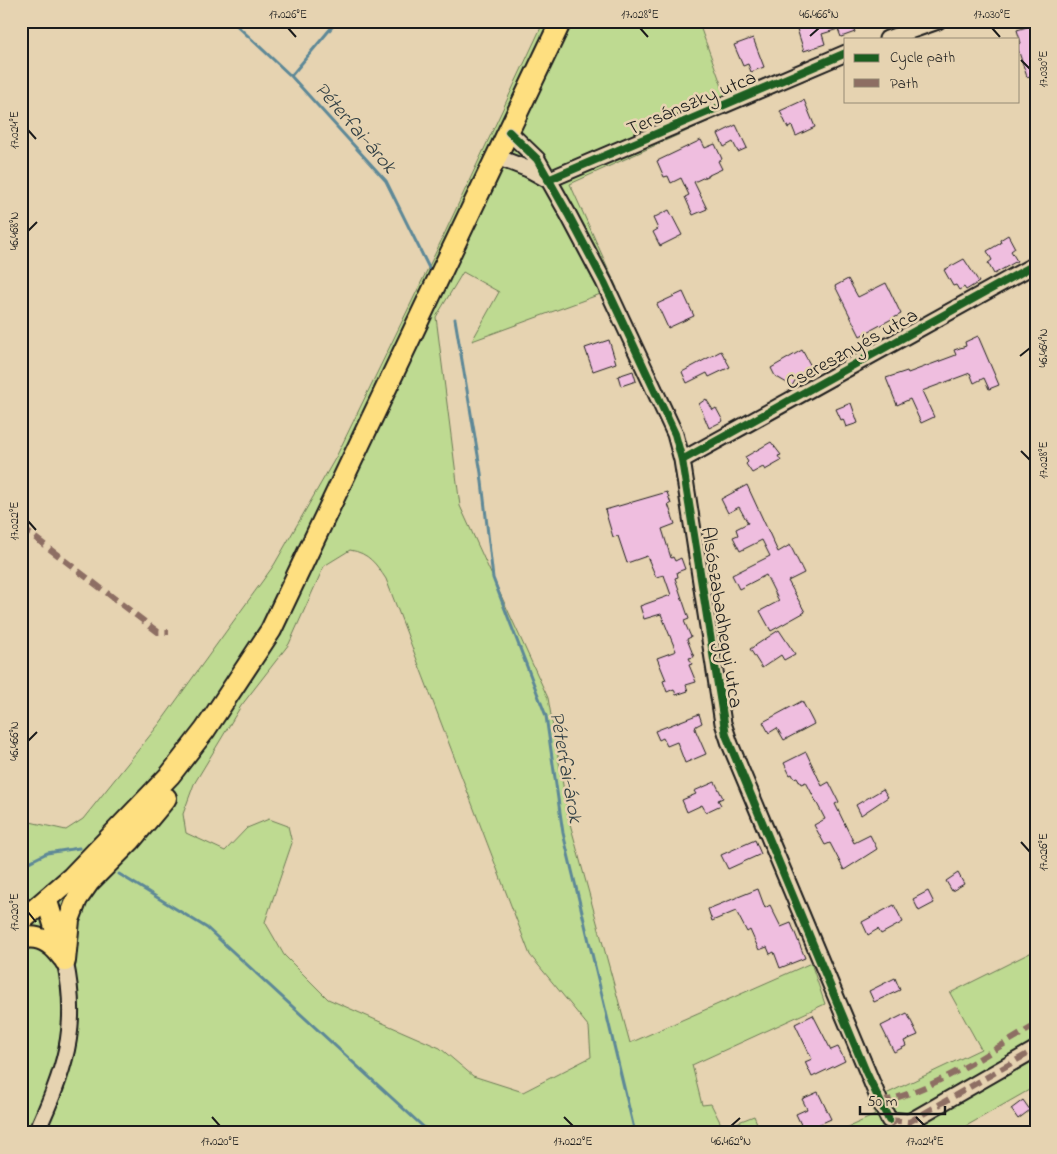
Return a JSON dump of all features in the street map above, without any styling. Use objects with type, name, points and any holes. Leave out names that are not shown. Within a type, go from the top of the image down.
[{"type":"main road","points":[[21,921],[47,900],[144,804],[205,730],[271,630],[562,21]]},
{"type":"main road","points":[[65,960],[69,920],[77,899],[88,882],[130,841],[186,773],[198,751],[205,730]]},
{"type":"main road","points":[[47,900],[65,960]]},
{"type":"main road","points":[[21,939],[30,936],[40,939],[54,946],[65,960]]},
{"type":"street","points":[[890,38],[938,21]]},
{"type":"street","name":"Tersánszky utca","points":[[548,180],[844,54]]},
{"type":"street","name":"Alsószabadhegyi utca","points":[[509,132],[537,159],[604,282],[675,434],[682,460],[726,734],[866,1072],[889,1120],[912,1127]]},
{"type":"street","points":[[497,158],[528,169],[548,180]]},
{"type":"street","name":"Cseresznyés utca","points":[[682,460],[1036,264]]},
{"type":"street","points":[[36,1133],[58,1083],[71,1033],[71,991],[65,960]]},
{"type":"street","points":[[912,1127],[1036,1049]]},
{"type":"green space","points":[[544,21],[698,21],[731,111],[570,184],[617,288],[472,341],[499,292],[463,272],[436,317],[460,506],[548,698],[569,820],[630,1043],[811,963],[825,1004],[692,1065],[702,1105],[711,1104],[723,1128],[754,1116],[761,1133],[21,1133],[21,820],[66,830],[83,819],[160,723],[274,565],[336,457],[434,256]],"holes":[[[350,550],[357,551],[371,560],[386,579],[530,955],[589,1027],[591,1057],[523,1092],[473,1076],[440,1048],[328,999],[284,955],[265,922],[292,843],[288,826],[269,819],[247,828],[225,851],[186,833],[183,814],[194,784],[241,706],[289,644],[324,566]]]},
{"type":"green space","points":[[1036,950],[1036,1057],[1031,1060],[1036,1068],[1036,1086],[954,1133],[835,1133],[875,1115],[869,1102],[981,1049],[950,993]]},
{"type":"building","points":[[820,21],[855,21],[852,24],[855,32],[841,37],[838,29],[822,34],[825,44],[804,51],[797,29]]},
{"type":"building","points":[[1030,26],[1036,43],[1036,74],[1027,77],[1020,55],[1021,43],[1017,30]]},
{"type":"building","points":[[753,38],[764,67],[751,72],[748,64],[743,66],[734,45]]},
{"type":"building","points":[[804,100],[815,127],[796,136],[792,126],[788,128],[780,111]]},
{"type":"building","points":[[736,125],[747,148],[738,152],[733,142],[724,147],[718,134]]},
{"type":"building","points":[[701,140],[705,148],[715,144],[722,159],[718,161],[722,169],[694,182],[707,209],[693,215],[685,197],[689,195],[681,178],[671,183],[668,176],[664,177],[657,161]]},
{"type":"building","points":[[669,210],[682,235],[660,246],[653,232],[658,229],[653,218]]},
{"type":"building","points":[[1008,235],[1015,248],[1011,251],[1017,261],[994,274],[988,263],[992,260],[987,251],[1001,243],[1000,240]]},
{"type":"building","points":[[964,259],[979,282],[966,290],[964,287],[959,290],[956,285],[953,286],[944,270]]},
{"type":"building","points":[[848,279],[858,297],[886,283],[901,314],[860,336],[835,286]]},
{"type":"building","points":[[683,292],[694,316],[668,328],[657,304]]},
{"type":"building","points":[[978,336],[999,385],[989,389],[984,378],[974,383],[970,373],[922,391],[934,417],[921,423],[910,399],[897,405],[886,378],[907,371],[908,373],[956,355],[954,350],[966,346],[965,342]]},
{"type":"building","points":[[609,340],[616,363],[593,371],[585,348]]},
{"type":"building","points":[[802,350],[812,368],[798,375],[792,386],[775,376],[771,368]]},
{"type":"building","points":[[721,351],[730,367],[709,377],[707,373],[687,383],[682,372]]},
{"type":"building","points":[[633,371],[636,381],[621,386],[618,376]]},
{"type":"building","points":[[706,399],[713,410],[716,408],[723,421],[709,428],[699,404]]},
{"type":"building","points":[[851,403],[858,423],[846,427],[836,409]]},
{"type":"building","points":[[771,442],[781,455],[778,456],[781,461],[765,470],[763,467],[752,473],[746,464],[748,462],[745,457]]},
{"type":"building","points":[[747,485],[778,552],[790,545],[804,573],[788,581],[805,612],[771,631],[760,611],[779,601],[766,575],[739,589],[732,575],[770,556],[762,540],[740,551],[733,537],[738,535],[736,529],[748,523],[739,507],[728,513],[721,499]]},
{"type":"building","points":[[667,492],[671,504],[668,504],[675,524],[662,529],[671,558],[673,557],[675,561],[681,558],[685,569],[677,572],[678,577],[675,578],[689,619],[684,621],[691,637],[687,639],[694,657],[689,658],[692,664],[689,665],[696,682],[686,685],[688,691],[676,695],[674,689],[667,692],[663,681],[666,680],[657,658],[676,651],[661,614],[644,619],[640,606],[671,595],[664,575],[656,577],[647,556],[627,563],[618,536],[613,537],[605,510]]},
{"type":"building","points":[[779,630],[795,654],[784,660],[781,655],[762,668],[750,649]]},
{"type":"building","points":[[802,701],[814,724],[784,740],[777,728],[769,733],[763,722]]},
{"type":"building","points":[[699,714],[702,723],[696,726],[695,729],[706,754],[685,763],[677,742],[667,746],[663,738],[659,740],[655,731]]},
{"type":"building","points":[[806,752],[822,786],[829,782],[839,802],[835,804],[854,843],[870,835],[877,849],[844,870],[830,843],[825,845],[814,825],[825,819],[806,782],[801,784],[797,777],[794,778],[792,774],[790,775],[784,763]]},
{"type":"building","points":[[715,782],[723,798],[718,800],[721,805],[706,812],[702,805],[687,812],[682,800],[696,794],[694,791]]},
{"type":"building","points":[[883,789],[888,797],[861,815],[856,805]]},
{"type":"building","points":[[755,840],[761,854],[728,869],[721,855]]},
{"type":"building","points":[[958,873],[964,884],[952,891],[946,881]]},
{"type":"building","points":[[758,889],[765,908],[770,905],[781,927],[791,923],[805,958],[780,968],[774,952],[770,954],[767,947],[759,950],[750,930],[747,932],[736,911],[712,921],[708,909]]},
{"type":"building","points":[[928,891],[934,903],[919,911],[913,899]]},
{"type":"building","points":[[894,905],[903,922],[881,934],[878,929],[868,935],[862,922]]},
{"type":"building","points":[[895,978],[900,990],[874,1002],[869,991]]},
{"type":"building","points":[[907,1013],[918,1035],[904,1041],[906,1046],[894,1052],[881,1026]]},
{"type":"building","points":[[813,1015],[831,1050],[838,1047],[845,1061],[812,1077],[805,1062],[812,1059],[795,1024]]},
{"type":"building","points":[[818,1092],[831,1119],[804,1131],[796,1114],[807,1109],[802,1099]]},
{"type":"building","points":[[1023,1100],[1030,1110],[1018,1119],[1011,1109]]},
{"type":"waterway","name":"Péterfai-árok","points":[[232,21],[291,76],[386,181],[431,272]]},
{"type":"waterway","points":[[291,76],[337,21]]},
{"type":"waterway","name":"Péterfai-árok","points":[[455,319],[481,473],[493,578],[546,716],[563,833],[635,1133]]},
{"type":"waterway","points":[[21,866],[47,853],[79,848]]},
{"type":"waterway","points":[[119,874],[207,928],[430,1133]]},
{"type":"marked path","points":[[21,527],[158,632],[169,632]]},
{"type":"marked path","points":[[880,1102],[921,1089],[941,1080],[1036,1025]]},
{"type":"marked path","points":[[889,1120],[909,1122],[1036,1049]]},
{"type":"marked path","points":[[887,1116],[898,1133]]},
{"type":"cycle path","points":[[548,180],[844,54]]},
{"type":"cycle path","points":[[509,132],[537,159],[568,214],[604,282],[675,434],[682,460],[726,735],[866,1072],[889,1120]]},
{"type":"cycle path","points":[[682,460],[1036,264]]}]
